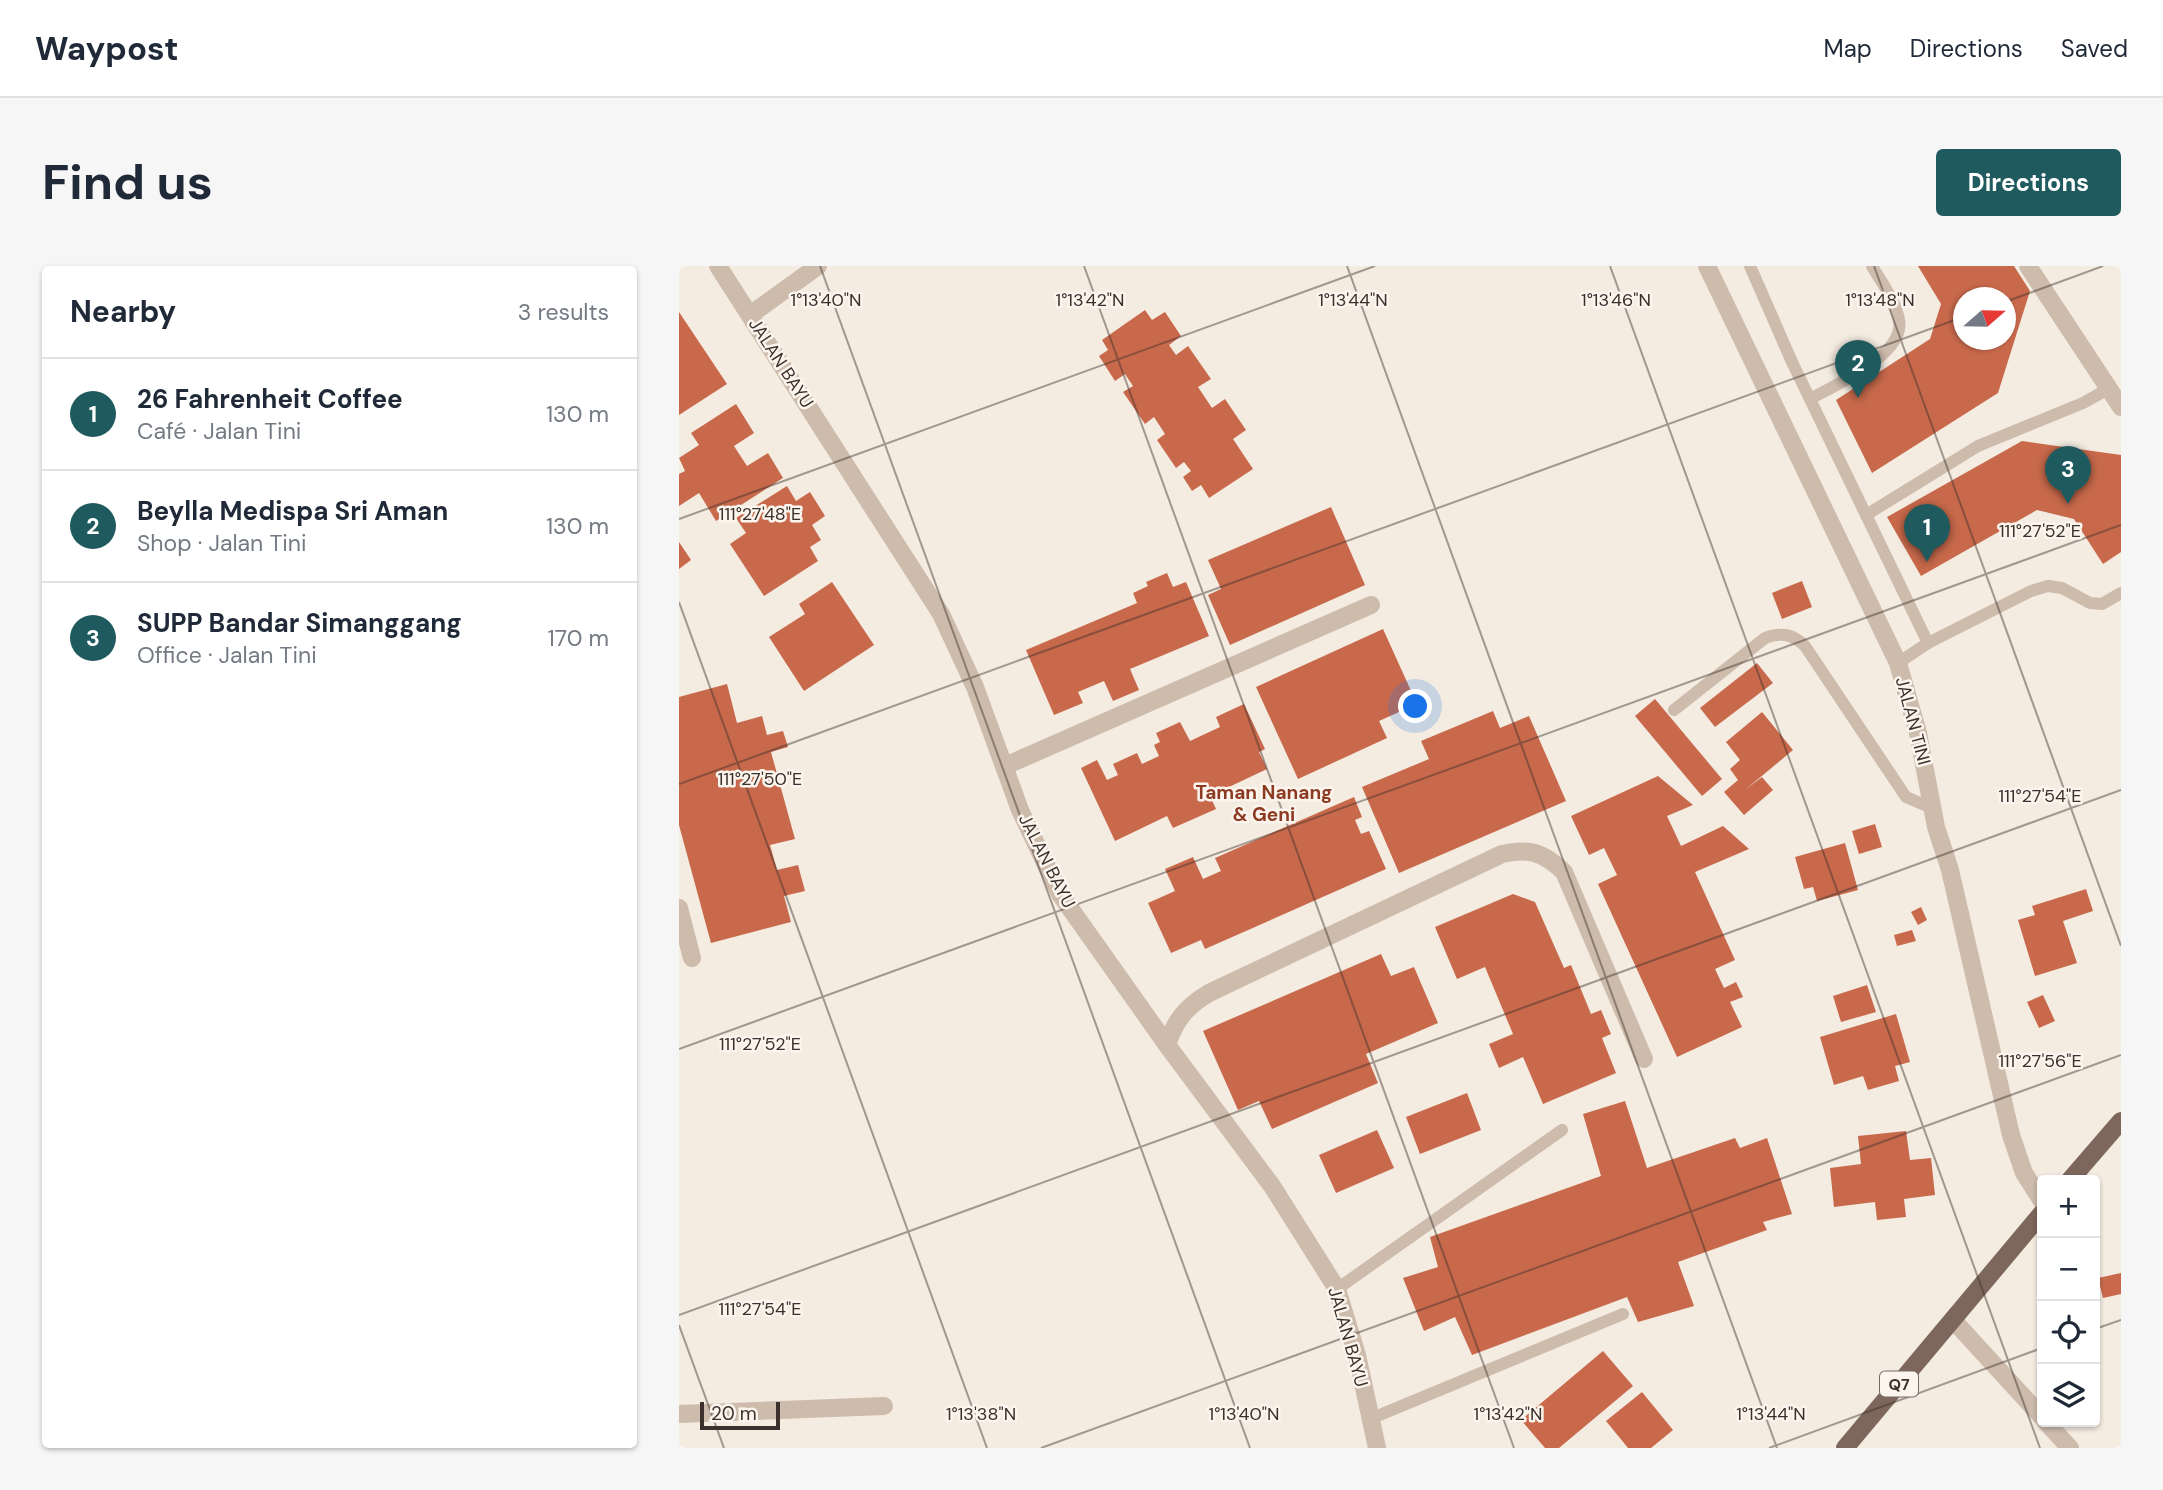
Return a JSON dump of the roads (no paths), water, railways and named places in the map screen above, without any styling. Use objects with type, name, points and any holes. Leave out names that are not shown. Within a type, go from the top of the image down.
[{"type":"main road","points":[[2074,1175],[2121,1121]]},
{"type":"main road","name":"Q7","points":[[1845,1448],[2037,1219]]},
{"type":"street","name":"JALAN BAYU","points":[[718,266],[941,614],[975,687],[1020,810],[1060,894],[1167,1045],[1272,1185],[1337,1289],[1357,1355],[1377,1448]]},
{"type":"street","points":[[750,315],[818,266]]},
{"type":"street","name":"JALAN TINI","points":[[1707,266],[1898,663],[1918,733],[1936,827],[1950,870],[2011,1135],[2024,1173],[2037,1193]]},
{"type":"street","points":[[2028,266],[2121,407]]},
{"type":"street","points":[[1005,766],[1371,605]]},
{"type":"street","points":[[1167,1045],[1179,1016],[1209,993],[1502,854],[1519,850],[1536,852],[1551,860],[1564,872],[1644,1059]]},
{"type":"street","points":[[679,908],[692,958]]},
{"type":"street","points":[[1953,1320],[2037,1412]]},
{"type":"street","points":[[679,1414],[884,1406]]},
{"type":"street","points":[[2051,1427],[2070,1448]]},
{"type":"lane","points":[[1750,266],[1810,400],[1928,643]]},
{"type":"lane","points":[[1810,400],[1869,365],[1886,352],[1898,337],[1900,322],[1897,311],[1872,266]]},
{"type":"lane","points":[[1865,515],[1978,446],[2083,403],[2108,388]]},
{"type":"lane","points":[[1898,663],[1928,643],[2031,591],[2048,586],[2062,588],[2090,603],[2102,604],[2121,593]]},
{"type":"lane","points":[[1674,710],[1765,638],[1791,635],[1805,646],[1906,797],[1934,809]]},
{"type":"lane","points":[[1337,1289],[1562,1130]]},
{"type":"lane","points":[[1370,1419],[1623,1314]]},
{"type":"place","name":"Beylla Medispa Sri Aman","points":[[1858,398]]},
{"type":"place","name":"SUPP Bandar Simanggang","points":[[2068,504]]},
{"type":"place","name":"26 Fahrenheit Coffee","points":[[1927,562]]},
{"type":"district","name":"Taman Nanang & Geni","points":[[1264,803]]}]
